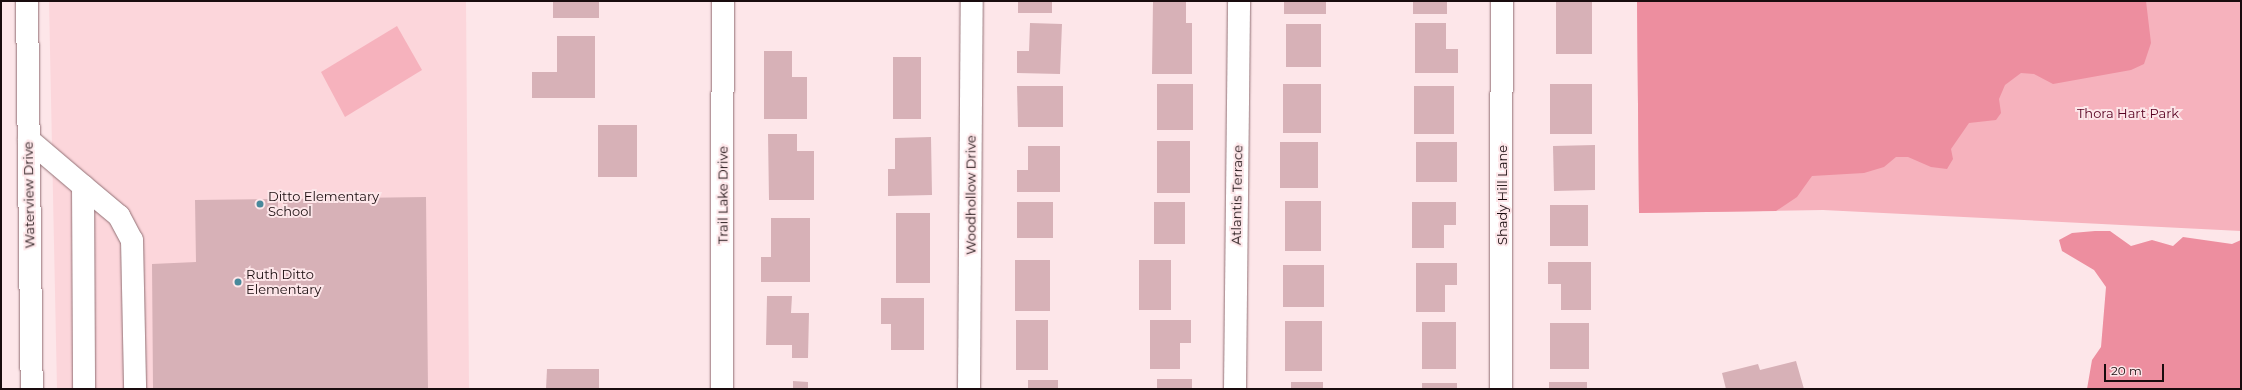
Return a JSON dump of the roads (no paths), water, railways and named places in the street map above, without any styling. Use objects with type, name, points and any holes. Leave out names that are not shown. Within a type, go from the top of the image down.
[{"type":"street","name":"Waterview Drive","points":[[27,1],[32,389]]},
{"type":"street","name":"Trail Lake Drive","points":[[722,389],[723,1]]},
{"type":"street","name":"Woodhollow Drive","points":[[969,389],[972,1]]},
{"type":"street","name":"Atlantis Terrace","points":[[1235,389],[1239,1]]},
{"type":"street","name":"Shady Hill Lane","points":[[1501,389],[1502,1]]},
{"type":"street","points":[[28,140],[119,216],[132,240],[135,389]]},
{"type":"street","points":[[83,186],[84,389]]},
{"type":"place","name":"Ditto Elementary School","points":[[260,204]]},
{"type":"place","name":"Ruth Ditto Elementary","points":[[238,282]]},
{"type":"park label","name":"Thora Hart Park","points":[[2128,113]]}]
